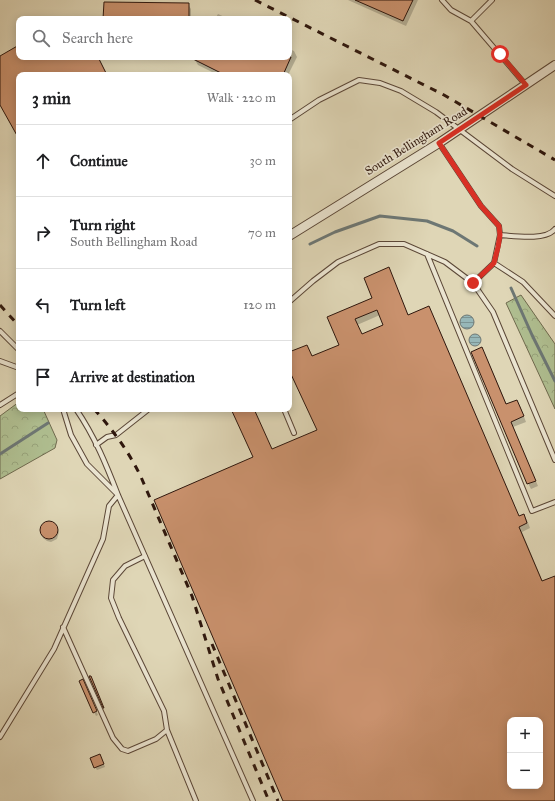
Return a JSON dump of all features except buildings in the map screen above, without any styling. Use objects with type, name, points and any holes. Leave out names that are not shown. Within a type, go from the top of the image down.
[{"type":"street","name":"South Bellingham Road","points":[[292,234],[439,143],[554,67]]},
{"type":"lane","points":[[442,0],[451,10],[471,21],[526,85]]},
{"type":"lane","points":[[471,21],[492,0]]},
{"type":"lane","points":[[292,118],[319,100],[359,80],[380,83],[401,91],[436,112],[512,168],[555,196]]},
{"type":"lane","points":[[439,143],[481,206],[499,226],[500,235],[494,263],[473,283]]},
{"type":"lane","points":[[500,235],[536,237],[553,232],[555,229]]},
{"type":"lane","points":[[292,299],[313,280],[338,262],[379,244],[404,244],[445,262],[473,283],[493,312],[555,460]]},
{"type":"lane","points":[[427,254],[532,511],[555,502]]},
{"type":"lane","points":[[494,263],[523,282],[555,316]]},
{"type":"lane","points":[[0,331],[16,347]]},
{"type":"lane","points":[[0,361],[16,367]]},
{"type":"lane","points":[[0,405],[16,395]]},
{"type":"lane","points":[[64,412],[70,436],[87,464],[118,495]]},
{"type":"lane","points":[[78,412],[89,428],[96,445],[104,457],[118,495],[253,801]]},
{"type":"lane","points":[[96,445],[107,437],[116,435],[145,412]]},
{"type":"lane","points":[[285,412],[294,432]]},
{"type":"lane","points":[[0,737],[54,649],[103,539],[109,506],[118,495]]},
{"type":"lane","points":[[145,556],[125,566],[113,580],[111,598],[119,618],[164,711],[167,730],[196,801]]},
{"type":"lane","points":[[63,627],[113,738],[122,749],[128,751],[156,739],[167,730]]},
{"type":"green space","points":[[521,295],[555,344],[555,409],[506,303]]},
{"type":"green space","points":[[16,404],[16,412],[44,412],[57,440],[55,448],[0,479],[0,416]]},
{"type":"water","points":[[467,315],[472,317],[474,322],[472,327],[467,329],[462,327],[460,322],[462,317]]},
{"type":"water","points":[[477,334],[480,335],[480,345],[473,346],[470,345],[469,338],[470,335]]},
{"type":"waterway","points":[[310,244],[335,232],[380,216],[427,221],[453,231],[477,246]]},
{"type":"waterway","points":[[511,288],[555,381]]},
{"type":"waterway","points":[[0,454],[48,423]]},
{"type":"railway","points":[[255,0],[287,16]]},
{"type":"railway","points":[[292,19],[444,95],[555,160]]},
{"type":"railway","points":[[0,305],[16,323]]},
{"type":"railway","points":[[97,412],[120,442],[141,477],[192,596],[218,679],[269,801]]},
{"type":"railway","points":[[212,644],[278,801]]},
{"type":"route","points":[[473,283],[494,263],[500,235],[499,226],[481,206],[439,143],[526,85],[500,54]]}]
